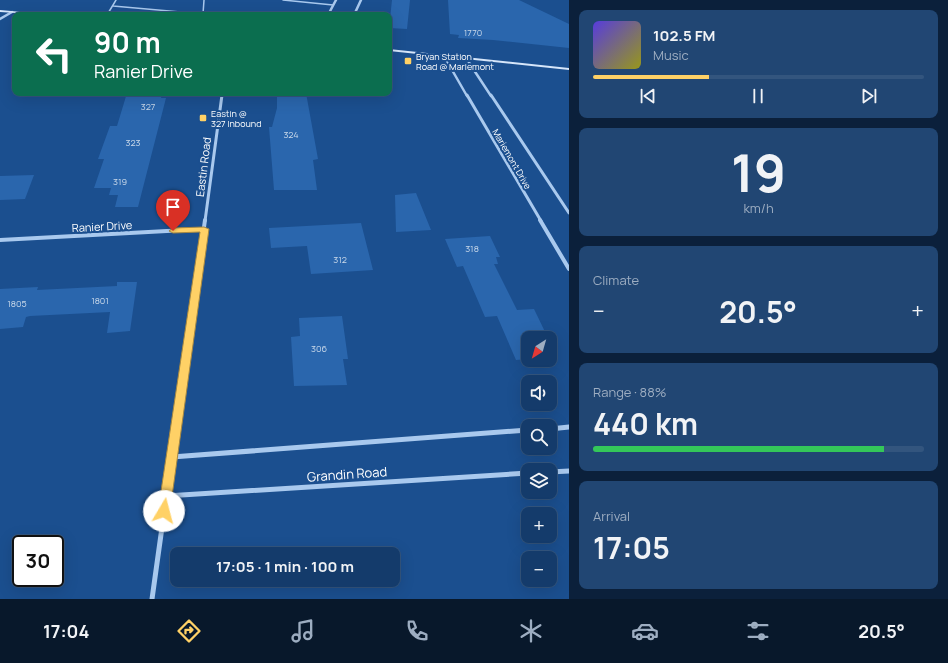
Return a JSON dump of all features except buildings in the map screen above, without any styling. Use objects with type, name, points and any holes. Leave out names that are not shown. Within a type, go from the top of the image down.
[{"type":"main road","points":[[0,11],[12,12]]},
{"type":"main road","points":[[392,50],[569,69]]},
{"type":"street","points":[[330,12],[336,0]]},
{"type":"street","points":[[355,12],[361,0]]},
{"type":"street","points":[[0,19],[12,12]]},
{"type":"street","name":"Mariemont Drive","points":[[444,56],[569,269]]},
{"type":"street","name":"Mariemont Drive","points":[[466,58],[569,213]]},
{"type":"street","name":"Eastin Road","points":[[152,599],[222,96]]},
{"type":"street","name":"Ranier Drive","points":[[0,240],[204,229]]},
{"type":"street","points":[[557,428],[569,427]]},
{"type":"street","points":[[172,457],[521,431]]},
{"type":"street","points":[[557,472],[569,471]]},
{"type":"street","name":"Grandin Road","points":[[166,496],[521,473]]},
{"type":"lane","points":[[109,12],[116,0]]},
{"type":"lane","points":[[203,12],[204,0]]},
{"type":"lane","points":[[283,0],[333,5]]},
{"type":"lane","points":[[113,6],[180,12]]},
{"type":"place","name":"Bryan Station Road @ Mariemont","points":[[408,61]]},
{"type":"place","name":"Eastin @ 327 Inbound","points":[[203,118]]},
{"type":"route","points":[[164,511],[204,229],[173,231]]}]
